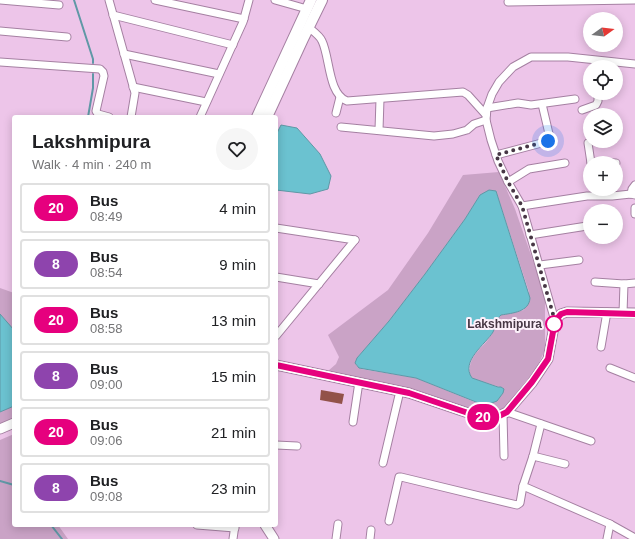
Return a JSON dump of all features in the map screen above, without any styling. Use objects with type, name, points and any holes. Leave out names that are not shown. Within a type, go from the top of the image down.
[{"type":"main road","points":[[268,115],[322,0]]},
{"type":"main road","points":[[258,115],[309,4]]},
{"type":"street","points":[[0,0],[59,5]]},
{"type":"street","points":[[109,0],[135,93],[131,115]]},
{"type":"street","points":[[155,0],[244,19]]},
{"type":"street","points":[[201,115],[244,19],[249,0]]},
{"type":"street","points":[[274,0],[309,4]]},
{"type":"street","points":[[508,2],[635,0]]},
{"type":"street","points":[[114,15],[233,45]]},
{"type":"street","points":[[278,365],[400,391],[474,415],[488,418],[505,413],[532,382],[548,359],[555,321],[522,206],[508,182],[496,155],[486,114],[468,95],[463,92],[347,101],[340,97],[332,79],[322,40],[308,27]]},
{"type":"street","points":[[0,31],[67,37]]},
{"type":"street","points":[[124,54],[219,74]]},
{"type":"street","points":[[486,114],[492,94],[499,82],[513,67],[531,57],[568,57],[583,60]]},
{"type":"street","points":[[0,62],[100,69],[104,76],[96,111],[98,114],[102,115]]},
{"type":"street","points":[[623,64],[635,64]]},
{"type":"street","points":[[133,87],[206,102]]},
{"type":"street","points":[[336,113],[340,97]]},
{"type":"street","points":[[379,130],[380,99]]},
{"type":"street","points":[[341,127],[379,130],[420,136],[453,134],[467,130],[486,114],[518,103],[530,105],[575,99]]},
{"type":"street","points":[[582,110],[596,105],[598,100]]},
{"type":"street","points":[[496,155],[548,141],[550,138],[542,104]]},
{"type":"street","points":[[508,182],[530,169],[565,163]]},
{"type":"street","points":[[522,206],[574,198],[633,195],[632,189],[635,186]]},
{"type":"street","points":[[635,208],[635,214]]},
{"type":"street","points":[[530,235],[583,227]]},
{"type":"street","points":[[278,228],[355,240],[319,284],[280,326]]},
{"type":"street","points":[[540,265],[579,260]]},
{"type":"street","points":[[278,277],[319,284]]},
{"type":"street","points":[[594,282],[624,284],[635,283]]},
{"type":"street","points":[[623,313],[624,284]]},
{"type":"street","points":[[555,321],[561,314],[567,312],[635,314]]},
{"type":"street","points":[[601,347],[607,312]]},
{"type":"street","points":[[610,368],[635,378]]},
{"type":"street","points":[[353,422],[359,382]]},
{"type":"street","points":[[383,463],[400,391]]},
{"type":"street","points":[[505,413],[591,441]]},
{"type":"street","points":[[504,456],[505,413]]},
{"type":"street","points":[[0,429],[12,423]]},
{"type":"street","points":[[389,520],[399,477],[518,505],[520,503],[523,486],[533,456],[541,424]]},
{"type":"street","points":[[278,444],[297,446]]},
{"type":"street","points":[[533,456],[565,464]]},
{"type":"street","points":[[523,486],[610,524],[635,538]]},
{"type":"street","points":[[336,539],[338,524]]},
{"type":"street","points":[[607,539],[610,524]]},
{"type":"street","points":[[233,539],[235,527]]},
{"type":"street","points":[[266,527],[274,539]]},
{"type":"street","points":[[370,539],[371,530]]},
{"type":"shaded area","points":[[281,125],[297,128],[320,154],[331,176],[328,189],[310,194],[278,190],[278,131]]},
{"type":"shaded area","points":[[499,172],[515,209],[545,295],[545,350],[530,382],[499,413],[469,409],[414,389],[328,371],[336,364],[339,357],[328,335],[388,290],[428,233],[463,175]],"holes":[[[496,191],[529,292],[524,310],[501,315],[493,332],[471,362],[470,376],[474,379],[503,388],[503,393],[495,401],[485,404],[477,403],[416,378],[361,369],[356,365],[357,358],[389,321],[425,274],[465,219],[480,195]]]},
{"type":"shaded area","points":[[489,190],[496,191],[530,298],[529,303],[524,309],[501,315],[499,317],[490,337],[475,353],[469,365],[469,372],[472,378],[501,387],[504,389],[503,393],[497,401],[489,404],[481,404],[416,378],[359,368],[355,363],[357,358],[389,321],[425,274],[465,219],[480,195]]},
{"type":"shaded area","points":[[0,288],[12,292],[12,419],[0,425]]},
{"type":"shaded area","points":[[0,314],[12,328],[12,407],[0,412]]},
{"type":"shaded area","points":[[12,435],[12,527],[59,527],[68,539],[0,539],[0,440]]},
{"type":"building","points":[[321,390],[344,394],[342,404],[320,400]]},
{"type":"waterway","points":[[74,0],[93,63]]},
{"type":"waterway","points":[[88,115],[93,88],[93,74]]},
{"type":"waterway","points":[[0,481],[12,484]]},
{"type":"waterway","points":[[53,527],[62,539]]},
{"type":"bus line","name":"20","points":[[278,365],[409,393],[474,415],[488,418],[499,416],[507,412],[532,382],[548,359],[554,324],[561,314],[567,312],[635,314]]},
{"type":"place","name":"Lakshmipura","points":[[554,324]]},
{"type":"route","points":[[548,141],[496,155],[508,182],[522,206],[540,265],[555,321],[554,324]]}]
